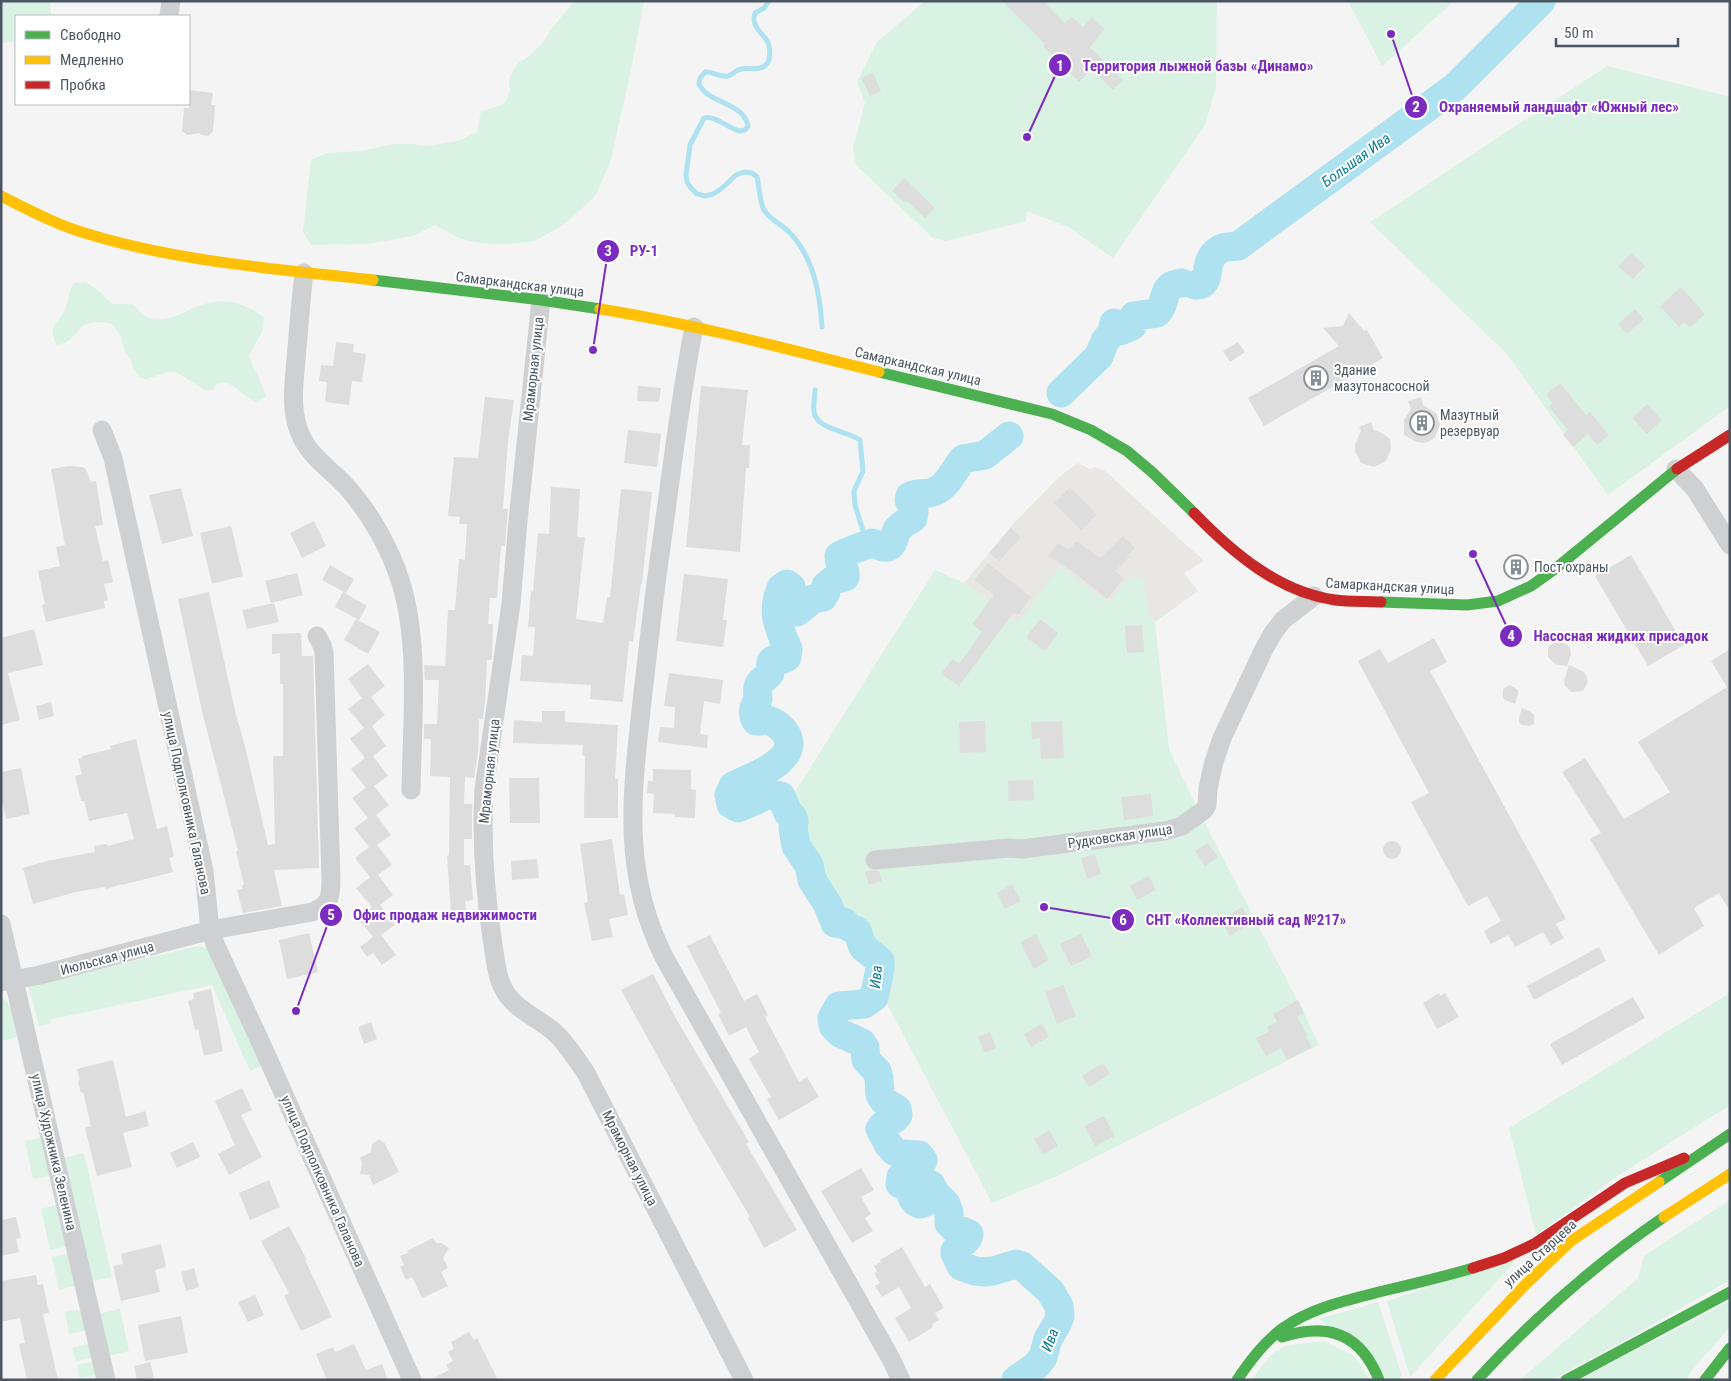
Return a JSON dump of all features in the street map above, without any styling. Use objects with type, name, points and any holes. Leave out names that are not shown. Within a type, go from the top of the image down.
[{"type":"street","name":"Самаркандская улица","points":[[1,196],[61,225],[115,242],[203,260],[541,300],[632,315],[694,327],[1052,414],[1082,425],[1112,441],[1141,462],[1237,555],[1280,583],[1314,596],[1334,600],[1444,605],[1478,604],[1506,598],[1541,579],[1676,469],[1730,435]]},
{"type":"street","points":[[304,273],[294,396],[297,426],[301,437],[316,458],[343,483],[368,516],[392,560],[401,584],[410,627],[413,661],[411,790]]},
{"type":"street","name":"Мраморная улица","points":[[541,300],[511,604],[484,798],[482,845],[486,900],[499,979],[507,996],[554,1032],[586,1073],[744,1380]]},
{"type":"street","points":[[694,327],[652,608],[633,777],[633,834],[636,871],[642,901],[655,939],[664,957],[891,1359],[901,1380]]},
{"type":"street","name":"улица Подполковника Галанова","points":[[102,430],[112,458],[204,871],[211,930],[215,944],[412,1380]]},
{"type":"street","points":[[1676,469],[1695,490],[1730,545]]},
{"type":"street","name":"Рудковская улица","points":[[875,860],[1009,848],[1022,849],[1165,831],[1182,826],[1200,814],[1206,805],[1213,765],[1222,738],[1273,633],[1283,620],[1314,596]]},
{"type":"street","name":"Июльская улица","points":[[8,982],[211,930],[312,912],[325,905],[328,900],[331,879],[324,652],[317,636]]},
{"type":"street","name":"улица Художника Зеленина","points":[[1,924],[8,982],[106,1380]]},
{"type":"street","name":"улица Старцева","points":[[1435,1380],[1524,1286],[1571,1241],[1730,1134]]},
{"type":"street","points":[[1237,1380],[1256,1354],[1282,1329],[1295,1320],[1325,1307],[1456,1272],[1519,1251],[1554,1233],[1625,1184],[1648,1172],[1708,1147]]},
{"type":"street","points":[[1477,1380],[1552,1304],[1598,1265],[1657,1221],[1730,1174]]},
{"type":"street","points":[[1566,1380],[1730,1292]]},
{"type":"street","points":[[1256,1354],[1274,1341],[1300,1331],[1317,1330],[1331,1332],[1345,1337],[1360,1346],[1371,1360],[1379,1380]]},
{"type":"street","points":[[1705,1380],[1730,1348]]},
{"type":"shaded area","points":[[1078,463],[1090,469],[1095,467],[1105,471],[1204,561],[1184,573],[1198,591],[1155,622],[1150,617],[1129,577],[1109,603],[1060,567],[1019,624],[964,583],[1014,523],[1059,477]]},
{"type":"green space","points":[[1,1],[50,1],[51,15],[15,15],[15,42],[1,43]]},
{"type":"green space","points":[[574,1],[644,1],[610,163],[595,196],[566,223],[535,241],[507,244],[481,243],[461,239],[435,225],[413,236],[367,244],[311,245],[303,232],[311,160],[327,153],[361,151],[393,144],[428,146],[458,141],[477,132],[481,111],[500,106],[506,101],[510,92],[509,78],[518,63],[528,57],[542,44]]},
{"type":"green space","points":[[925,1],[1217,1],[1216,88],[1205,125],[1113,258],[1068,227],[1027,211],[1026,221],[946,241],[933,238],[856,165],[853,148],[865,103],[857,82],[877,42]]},
{"type":"green space","points":[[1348,1],[1454,1],[1382,66]]},
{"type":"green space","points":[[1607,66],[1730,97],[1730,406],[1608,495],[1507,354],[1370,222]]},
{"type":"green space","points":[[85,282],[111,302],[131,304],[144,316],[152,319],[169,318],[214,302],[232,302],[256,312],[264,318],[263,330],[249,356],[266,396],[257,403],[227,383],[216,384],[213,390],[205,390],[176,372],[167,372],[147,379],[140,378],[133,369],[131,360],[124,350],[121,336],[112,324],[90,323],[65,343],[57,345],[53,334],[54,326],[65,309],[74,283]]},
{"type":"green space","points":[[1060,566],[1109,603],[1129,577],[1143,577],[1150,617],[1155,622],[1169,749],[1200,814],[1319,1045],[1057,1176],[992,1203],[885,1000],[788,803],[935,570],[964,583],[1018,623]]},
{"type":"green space","points":[[199,946],[210,950],[263,1065],[250,1071],[212,985],[53,1019],[50,1020],[51,1023],[39,1026],[28,985]]},
{"type":"green space","points":[[1730,993],[1730,1105],[1616,1177],[1536,1235],[1509,1128]]},
{"type":"green space","points":[[1,997],[9,1004],[11,1009],[17,1037],[1,1041]]},
{"type":"green space","points":[[44,1137],[52,1175],[33,1179],[25,1141]]},
{"type":"green space","points":[[84,1153],[112,1277],[92,1281],[63,1158]]},
{"type":"green space","points":[[1730,1200],[1730,1280],[1551,1380],[1520,1380],[1638,1278],[1644,1256]]},
{"type":"green space","points":[[59,1204],[69,1246],[50,1250],[41,1209]]},
{"type":"green space","points":[[70,1253],[78,1285],[59,1290],[52,1257]]},
{"type":"green space","points":[[1517,1259],[1410,1377],[1387,1301]]},
{"type":"green space","points":[[1730,1301],[1730,1327],[1693,1369],[1686,1380],[1579,1380]]},
{"type":"green space","points":[[1378,1302],[1402,1376],[1399,1380],[1388,1380],[1319,1319]]},
{"type":"green space","points":[[84,1309],[88,1330],[69,1334],[65,1312]]},
{"type":"green space","points":[[120,1309],[129,1351],[108,1356],[99,1314]]},
{"type":"green space","points":[[1325,1341],[1354,1356],[1370,1380],[1251,1380],[1273,1353],[1287,1345]]},
{"type":"green space","points":[[91,1343],[94,1357],[76,1361],[72,1348]]},
{"type":"green space","points":[[95,1361],[98,1374],[79,1378],[77,1365]]},
{"type":"building","points":[[1002,1],[1043,1],[1065,23],[1072,17],[1083,27],[1092,17],[1105,29],[1090,47],[1123,80],[1113,90],[1092,69],[1079,82],[1043,46],[1045,44]]},
{"type":"building","points":[[873,73],[881,91],[870,96],[861,78]]},
{"type":"building","points":[[190,90],[213,93],[211,105],[215,105],[213,131],[208,136],[199,133],[187,135],[182,131],[184,108],[189,108]]},
{"type":"building","points":[[904,178],[935,208],[925,218],[907,201],[905,203],[892,191]]},
{"type":"building","points":[[1631,253],[1645,266],[1633,279],[1618,266]]},
{"type":"building","points":[[1681,287],[1705,314],[1690,327],[1684,322],[1679,327],[1660,306]]},
{"type":"building","points":[[1635,309],[1644,319],[1627,334],[1618,324]]},
{"type":"building","name":"Здание мазутонасосной","points":[[1349,313],[1364,331],[1367,330],[1383,358],[1264,426],[1248,398],[1339,346],[1323,328],[1343,326]]},
{"type":"building","points":[[336,342],[354,344],[353,352],[366,354],[362,382],[352,381],[349,405],[325,402],[327,382],[319,381],[321,365],[333,366]]},
{"type":"building","points":[[1238,342],[1245,352],[1230,362],[1223,351]]},
{"type":"building","points":[[1560,383],[1586,415],[1590,412],[1609,435],[1597,445],[1588,434],[1573,447],[1563,435],[1568,430],[1549,407],[1553,403],[1546,395]]},
{"type":"building","points":[[638,386],[661,388],[659,402],[637,401]]},
{"type":"building","points":[[701,386],[748,390],[742,445],[750,445],[749,468],[746,468],[740,552],[686,547]]},
{"type":"building","points":[[485,397],[514,400],[508,441],[503,509],[508,509],[505,546],[501,546],[497,598],[490,598],[488,624],[493,624],[492,658],[487,660],[485,703],[483,719],[479,719],[478,753],[474,778],[465,777],[464,804],[472,804],[472,839],[464,839],[464,865],[470,865],[473,900],[465,901],[466,910],[451,912],[447,856],[449,855],[450,777],[430,776],[431,739],[424,739],[424,724],[437,724],[439,680],[425,680],[424,665],[445,666],[448,610],[455,610],[459,559],[465,560],[467,524],[459,524],[460,517],[448,516],[454,457],[478,458]]},
{"type":"building","name":"Мазутный резервуар","points":[[1421,397],[1423,405],[1436,413],[1440,425],[1435,437],[1423,443],[1404,435],[1404,420],[1411,409],[1408,401]]},
{"type":"building","points":[[1647,404],[1662,420],[1647,434],[1632,418]]},
{"type":"building","points":[[1371,422],[1374,430],[1390,439],[1391,449],[1386,461],[1374,467],[1361,463],[1355,451],[1355,445],[1361,431],[1359,427]]},
{"type":"building","points":[[628,430],[661,434],[657,467],[624,463]]},
{"type":"building","points":[[69,466],[86,469],[91,482],[96,481],[103,525],[95,526],[103,561],[108,560],[113,582],[104,584],[108,600],[104,601],[105,608],[46,622],[42,605],[45,604],[38,571],[60,566],[56,547],[65,545],[51,469]]},
{"type":"building","points":[[551,487],[580,489],[577,537],[585,537],[576,619],[603,623],[607,597],[610,597],[621,489],[652,492],[642,584],[633,642],[629,641],[623,702],[590,699],[591,685],[520,681],[522,655],[533,656],[535,627],[528,627],[531,591],[533,592],[538,533],[549,534]]},
{"type":"building","points":[[1070,487],[1097,515],[1081,530],[1054,503]]},
{"type":"building","points":[[181,488],[193,536],[162,544],[149,495]]},
{"type":"building","points":[[314,521],[326,546],[302,558],[290,533]]},
{"type":"building","points":[[231,526],[243,576],[212,584],[200,533]]},
{"type":"building","points":[[1011,528],[1021,537],[999,561],[989,553]]},
{"type":"building","points":[[1123,536],[1135,548],[1115,571],[1124,578],[1107,599],[1072,571],[1048,556],[1058,543],[1069,550],[1076,541],[1100,558]]},
{"type":"building","points":[[1631,555],[1684,645],[1648,666],[1595,576]]},
{"type":"building","points":[[988,563],[1031,597],[1018,615],[1014,612],[959,686],[941,674],[952,659],[959,664],[982,632],[972,624],[994,595],[974,580]]},
{"type":"building","points":[[330,565],[354,579],[346,593],[322,580]]},
{"type":"building","points":[[297,573],[303,595],[271,603],[265,581]]},
{"type":"building","points":[[684,574],[728,579],[723,620],[727,620],[723,647],[676,641]]},
{"type":"building","points":[[209,592],[236,715],[268,845],[275,844],[273,756],[283,756],[283,684],[280,684],[280,653],[272,654],[272,634],[301,633],[302,656],[313,656],[319,868],[274,870],[282,906],[243,913],[237,890],[243,889],[242,885],[244,885],[236,851],[238,851],[202,711],[178,599]]},
{"type":"building","points":[[343,592],[367,606],[359,620],[335,607]]},
{"type":"building","points":[[274,603],[279,622],[247,629],[242,610]]},
{"type":"building","points":[[356,619],[380,632],[368,654],[344,640]]},
{"type":"building","points":[[1040,619],[1058,633],[1045,651],[1026,637]]},
{"type":"building","points":[[1142,625],[1144,652],[1127,653],[1125,626]]},
{"type":"building","points":[[34,629],[43,665],[8,673],[20,720],[1,725],[1,638]]},
{"type":"building","points":[[1434,638],[1447,662],[1430,671],[1566,919],[1556,924],[1564,938],[1551,945],[1543,932],[1515,947],[1508,935],[1491,944],[1484,931],[1501,921],[1487,896],[1468,906],[1411,802],[1429,793],[1358,661],[1380,649],[1388,663]]},
{"type":"building","points":[[1556,641],[1567,644],[1570,648],[1571,654],[1567,666],[1555,664],[1548,657],[1548,647]]},
{"type":"building","points":[[1730,649],[1730,911],[1719,893],[1694,908],[1704,926],[1659,955],[1590,839],[1601,833],[1562,772],[1585,758],[1624,819],[1670,792],[1638,742],[1727,687],[1711,661]]},
{"type":"building","points":[[368,664],[385,686],[371,697],[385,715],[372,726],[386,746],[373,756],[388,776],[374,786],[389,805],[376,815],[391,835],[377,845],[392,865],[378,875],[393,895],[380,905],[395,925],[381,935],[396,955],[382,965],[373,953],[367,957],[360,947],[373,937],[358,918],[372,907],[356,888],[370,877],[355,858],[369,847],[354,828],[368,818],[352,798],[366,788],[351,769],[365,758],[350,739],[364,728],[348,709],[362,698],[348,679]]},
{"type":"building","points":[[1569,665],[1584,672],[1587,677],[1588,682],[1583,691],[1572,692],[1565,686],[1564,681]]},
{"type":"building","points":[[669,673],[723,680],[720,704],[704,701],[700,734],[708,735],[707,748],[658,742],[660,727],[674,728],[675,707],[664,706]]},
{"type":"building","points":[[1510,685],[1518,690],[1515,704],[1505,700],[1503,697],[1503,689]]},
{"type":"building","points":[[51,702],[54,716],[39,720],[36,706]]},
{"type":"building","points":[[1522,708],[1534,715],[1534,724],[1530,726],[1522,725],[1519,722]]},
{"type":"building","points":[[542,711],[565,711],[565,722],[618,725],[615,779],[618,779],[618,818],[584,818],[585,756],[582,755],[583,745],[513,743],[514,720],[542,722]]},
{"type":"building","points":[[985,721],[986,752],[960,753],[959,722]]},
{"type":"building","points":[[1062,721],[1064,758],[1041,759],[1040,738],[1032,739],[1031,722]]},
{"type":"building","points":[[136,739],[157,829],[167,826],[174,856],[169,858],[173,872],[106,889],[105,887],[76,892],[33,904],[23,868],[47,861],[95,852],[94,846],[107,844],[108,846],[134,839],[127,813],[89,821],[84,801],[81,801],[75,776],[82,774],[78,759],[82,758],[82,756],[111,749],[110,746]]},
{"type":"building","points":[[21,768],[30,814],[6,819],[1,796],[1,772]]},
{"type":"building","points":[[653,769],[691,770],[691,789],[696,790],[695,818],[675,817],[675,814],[653,813],[654,794],[647,793],[648,781],[653,781]]},
{"type":"building","points":[[509,778],[539,778],[540,823],[510,823]]},
{"type":"building","points":[[1033,780],[1034,800],[1009,801],[1008,781]]},
{"type":"building","points":[[1151,794],[1153,816],[1124,820],[1121,797]]},
{"type":"building","points":[[612,839],[620,895],[624,894],[628,915],[609,919],[613,937],[592,941],[584,903],[588,902],[580,844]]},
{"type":"building","points":[[1392,841],[1398,844],[1401,850],[1398,856],[1392,859],[1386,856],[1383,850],[1386,844]]},
{"type":"building","points":[[1208,843],[1218,857],[1205,866],[1195,851]]},
{"type":"building","points":[[1095,854],[1101,874],[1087,879],[1081,858]]},
{"type":"building","points":[[537,859],[539,878],[512,880],[511,861]]},
{"type":"building","points":[[870,870],[879,871],[882,881],[869,885],[865,872]]},
{"type":"building","points":[[1149,876],[1156,890],[1137,900],[1130,886]]},
{"type":"building","points":[[1012,884],[1021,901],[1005,909],[997,893]]},
{"type":"building","points":[[1242,907],[1252,922],[1230,936],[1221,920]]},
{"type":"building","points":[[309,933],[318,972],[287,979],[279,940]]},
{"type":"building","points":[[1036,934],[1049,960],[1034,969],[1020,942]]},
{"type":"building","points":[[1081,934],[1092,956],[1071,966],[1060,944]]},
{"type":"building","points":[[710,935],[744,1001],[757,994],[768,1015],[765,1017],[799,1082],[807,1077],[819,1097],[779,1120],[767,1099],[771,1097],[749,1059],[759,1052],[746,1027],[729,1036],[718,1014],[721,1013],[687,946]]},
{"type":"building","points":[[1599,947],[1606,961],[1534,1000],[1527,986]]},
{"type":"building","points":[[653,974],[678,1022],[749,1142],[746,1144],[797,1230],[764,1248],[748,1218],[750,1217],[699,1131],[621,990]]},
{"type":"building","points":[[1063,985],[1076,1016],[1057,1024],[1045,992]]},
{"type":"building","points":[[211,989],[223,1051],[204,1056],[198,1029],[195,1030],[188,1001],[194,999],[193,993]]},
{"type":"building","points":[[1439,993],[1440,996],[1445,993],[1459,1017],[1437,1029],[1423,1003]]},
{"type":"building","points":[[1633,997],[1645,1018],[1562,1065],[1550,1044]]},
{"type":"building","points":[[1298,1000],[1304,1013],[1297,1017],[1312,1047],[1287,1060],[1281,1048],[1266,1056],[1256,1038],[1269,1031],[1267,1027],[1277,1022],[1273,1014]]},
{"type":"building","points":[[371,1022],[377,1039],[364,1044],[358,1027]]},
{"type":"building","points":[[1042,1024],[1049,1037],[1031,1047],[1024,1034]]},
{"type":"building","points":[[990,1032],[996,1048],[985,1053],[978,1037]]},
{"type":"building","points":[[113,1060],[126,1117],[145,1111],[149,1126],[123,1133],[132,1167],[97,1176],[85,1128],[91,1126],[83,1092],[81,1093],[78,1081],[80,1080],[77,1069]]},
{"type":"building","points":[[1103,1063],[1110,1074],[1089,1087],[1082,1076]]},
{"type":"building","points":[[242,1088],[252,1110],[241,1115],[262,1157],[229,1175],[218,1154],[235,1145],[215,1101]]},
{"type":"building","points":[[1104,1116],[1115,1136],[1095,1146],[1084,1126]]},
{"type":"building","points":[[1049,1130],[1058,1146],[1043,1155],[1034,1139]]},
{"type":"building","points":[[379,1139],[384,1142],[399,1172],[373,1185],[369,1175],[360,1174],[362,1163],[360,1158],[371,1152],[372,1144]]},
{"type":"building","points":[[193,1142],[200,1157],[177,1168],[170,1153]]},
{"type":"building","points":[[861,1168],[874,1190],[861,1197],[871,1214],[865,1218],[873,1231],[852,1243],[821,1191]]},
{"type":"building","points":[[269,1180],[280,1207],[250,1220],[239,1193]]},
{"type":"building","points":[[16,1217],[21,1238],[16,1239],[19,1252],[1,1256],[1,1220]]},
{"type":"building","points":[[289,1226],[307,1260],[305,1260],[332,1317],[301,1331],[284,1296],[289,1293],[261,1241]]},
{"type":"building","points":[[433,1238],[436,1243],[442,1243],[449,1248],[443,1258],[448,1268],[441,1272],[448,1286],[422,1298],[412,1277],[406,1280],[400,1267],[404,1265],[400,1256]]},
{"type":"building","points":[[161,1244],[166,1267],[155,1270],[160,1292],[121,1301],[113,1266],[123,1264],[121,1254]]},
{"type":"building","points":[[902,1247],[925,1287],[930,1284],[944,1308],[935,1313],[939,1320],[932,1324],[933,1327],[909,1342],[895,1318],[911,1308],[899,1287],[882,1297],[875,1286],[880,1283],[874,1273],[877,1272],[874,1266],[881,1262],[880,1260]]},
{"type":"building","points":[[194,1268],[199,1287],[186,1291],[181,1272]]},
{"type":"building","points":[[36,1275],[38,1285],[43,1284],[49,1313],[43,1314],[58,1380],[27,1380],[19,1344],[25,1343],[20,1318],[1,1322],[1,1281]]},
{"type":"building","points":[[255,1295],[264,1315],[248,1322],[238,1302]]},
{"type":"building","points":[[181,1316],[188,1353],[145,1361],[138,1325]]},
{"type":"building","points":[[469,1332],[474,1340],[477,1338],[498,1380],[430,1380],[449,1370],[446,1365],[453,1361],[448,1352],[454,1349],[451,1342]]},
{"type":"building","points":[[354,1344],[366,1370],[382,1364],[388,1380],[327,1380],[316,1354],[333,1347],[335,1352]]},
{"type":"building","points":[[150,1362],[154,1378],[137,1380],[134,1366]]},
{"type":"waterway","points":[[769,1],[764,8],[755,13],[754,18],[758,30],[769,46],[770,54],[766,65],[758,69],[739,70],[725,76],[705,72],[700,78],[699,84],[704,91],[740,112],[748,126],[745,130],[740,131],[713,118],[704,118],[690,145],[686,175],[687,182],[697,194],[705,196],[713,194],[736,175],[744,172],[752,173],[757,177],[764,210],[790,233],[805,254],[810,265],[820,302],[822,327]]},
{"type":"waterway","name":"Большая Ива","points":[[1195,285],[1205,282],[1210,260],[1219,250],[1238,246],[1455,87],[1541,1]]},
{"type":"waterway","name":"Большая Ива","points":[[1061,393],[1099,356],[1105,341],[1111,334],[1114,323],[1119,325],[1120,331],[1132,326],[1134,316],[1157,313],[1163,304],[1167,290],[1175,284],[1182,283]]},
{"type":"waterway","points":[[815,390],[814,411],[820,422],[860,440],[863,471],[854,491],[855,505],[865,537],[863,547]]},
{"type":"waterway","name":"Ива","points":[[1009,436],[985,455],[963,459],[941,488],[930,493],[910,496],[909,500],[914,511],[913,518],[899,528],[890,546],[884,547],[872,543],[839,556],[840,564],[845,571],[845,577],[833,580],[826,586],[826,592],[823,597],[813,599],[797,612],[790,604],[791,587],[787,584],[781,588],[776,604],[776,612],[781,633],[788,649],[787,657],[771,662],[770,673],[758,686],[758,699],[753,712],[756,721],[764,719],[774,723],[786,734],[789,744],[787,752],[771,767],[733,786],[729,795],[731,804],[738,808],[770,794],[781,796],[788,813],[794,821],[793,828],[796,846],[809,865],[812,880],[828,905],[835,923],[840,924],[844,922],[857,931],[863,947],[880,961],[874,997],[864,1004],[839,1006],[832,1018],[833,1026],[840,1033],[862,1043],[865,1048],[866,1060],[877,1071],[880,1095],[884,1101],[897,1109],[898,1115],[896,1118],[880,1129],[888,1144],[894,1151],[901,1154],[919,1155],[923,1160],[920,1166],[901,1177],[900,1184],[910,1187],[913,1200],[920,1204],[925,1201],[929,1185],[931,1185],[935,1193],[946,1204],[949,1212],[949,1223],[954,1228],[969,1234],[968,1238],[955,1251],[961,1266],[985,1272],[1016,1264],[1022,1266],[1050,1291],[1059,1306],[1060,1316],[1048,1339],[1043,1357],[1036,1366],[1016,1380]]},
{"type":"traffic: fast","points":[[373,280],[600,309]]},
{"type":"traffic: fast","points":[[879,372],[1052,414],[1091,430],[1127,451],[1152,472],[1194,513]]},
{"type":"traffic: fast","points":[[1381,602],[1467,605],[1498,601],[1531,586],[1555,569],[1677,469]]},
{"type":"traffic: fast","points":[[1659,1182],[1730,1134]]},
{"type":"traffic: fast","points":[[1477,1380],[1520,1335],[1566,1293],[1589,1273],[1664,1217]]},
{"type":"traffic: fast","points":[[1237,1380],[1270,1339],[1283,1328],[1306,1315],[1344,1301],[1473,1268]]},
{"type":"traffic: fast","points":[[1566,1380],[1730,1292]]},
{"type":"traffic: fast","points":[[1282,1337],[1314,1331],[1328,1332],[1341,1336],[1353,1342],[1363,1352],[1372,1364],[1379,1380]]},
{"type":"traffic: fast","points":[[1705,1380],[1730,1348]]},
{"type":"traffic: slow","points":[[1,196],[65,226],[123,244],[194,258],[373,280]]},
{"type":"traffic: slow","points":[[600,309],[705,329],[879,372]]},
{"type":"traffic: slow","points":[[1664,1217],[1730,1174]]},
{"type":"traffic: slow","points":[[1435,1380],[1524,1286],[1571,1241],[1659,1182]]},
{"type":"traffic: jam","points":[[1677,469],[1730,435]]},
{"type":"traffic: jam","points":[[1194,513],[1240,556],[1294,589],[1314,596],[1335,600],[1381,602]]},
{"type":"traffic: jam","points":[[1473,1268],[1504,1258],[1534,1244],[1625,1183],[1684,1158]]},
{"type":"place","name":"Охраняемый ландшафт «Южный лес»","points":[[1391,34]]},
{"type":"place","name":"Территория лыжной базы «Динамо»","points":[[1027,137]]},
{"type":"place","name":"РУ-1","points":[[593,350]]},
{"type":"place","name":"Здание мазутонасосной","points":[[1316,378]]},
{"type":"place","name":"Мазутный резервуар","points":[[1422,423]]},
{"type":"place","name":"Насосная жидких присадок","points":[[1473,554]]},
{"type":"place","name":"Пост охраны","points":[[1516,567]]},
{"type":"place","name":"СНТ «Коллективный сад №217»","points":[[1044,907]]},
{"type":"place","name":"Офис продаж недвижимости","points":[[296,1011]]}]
